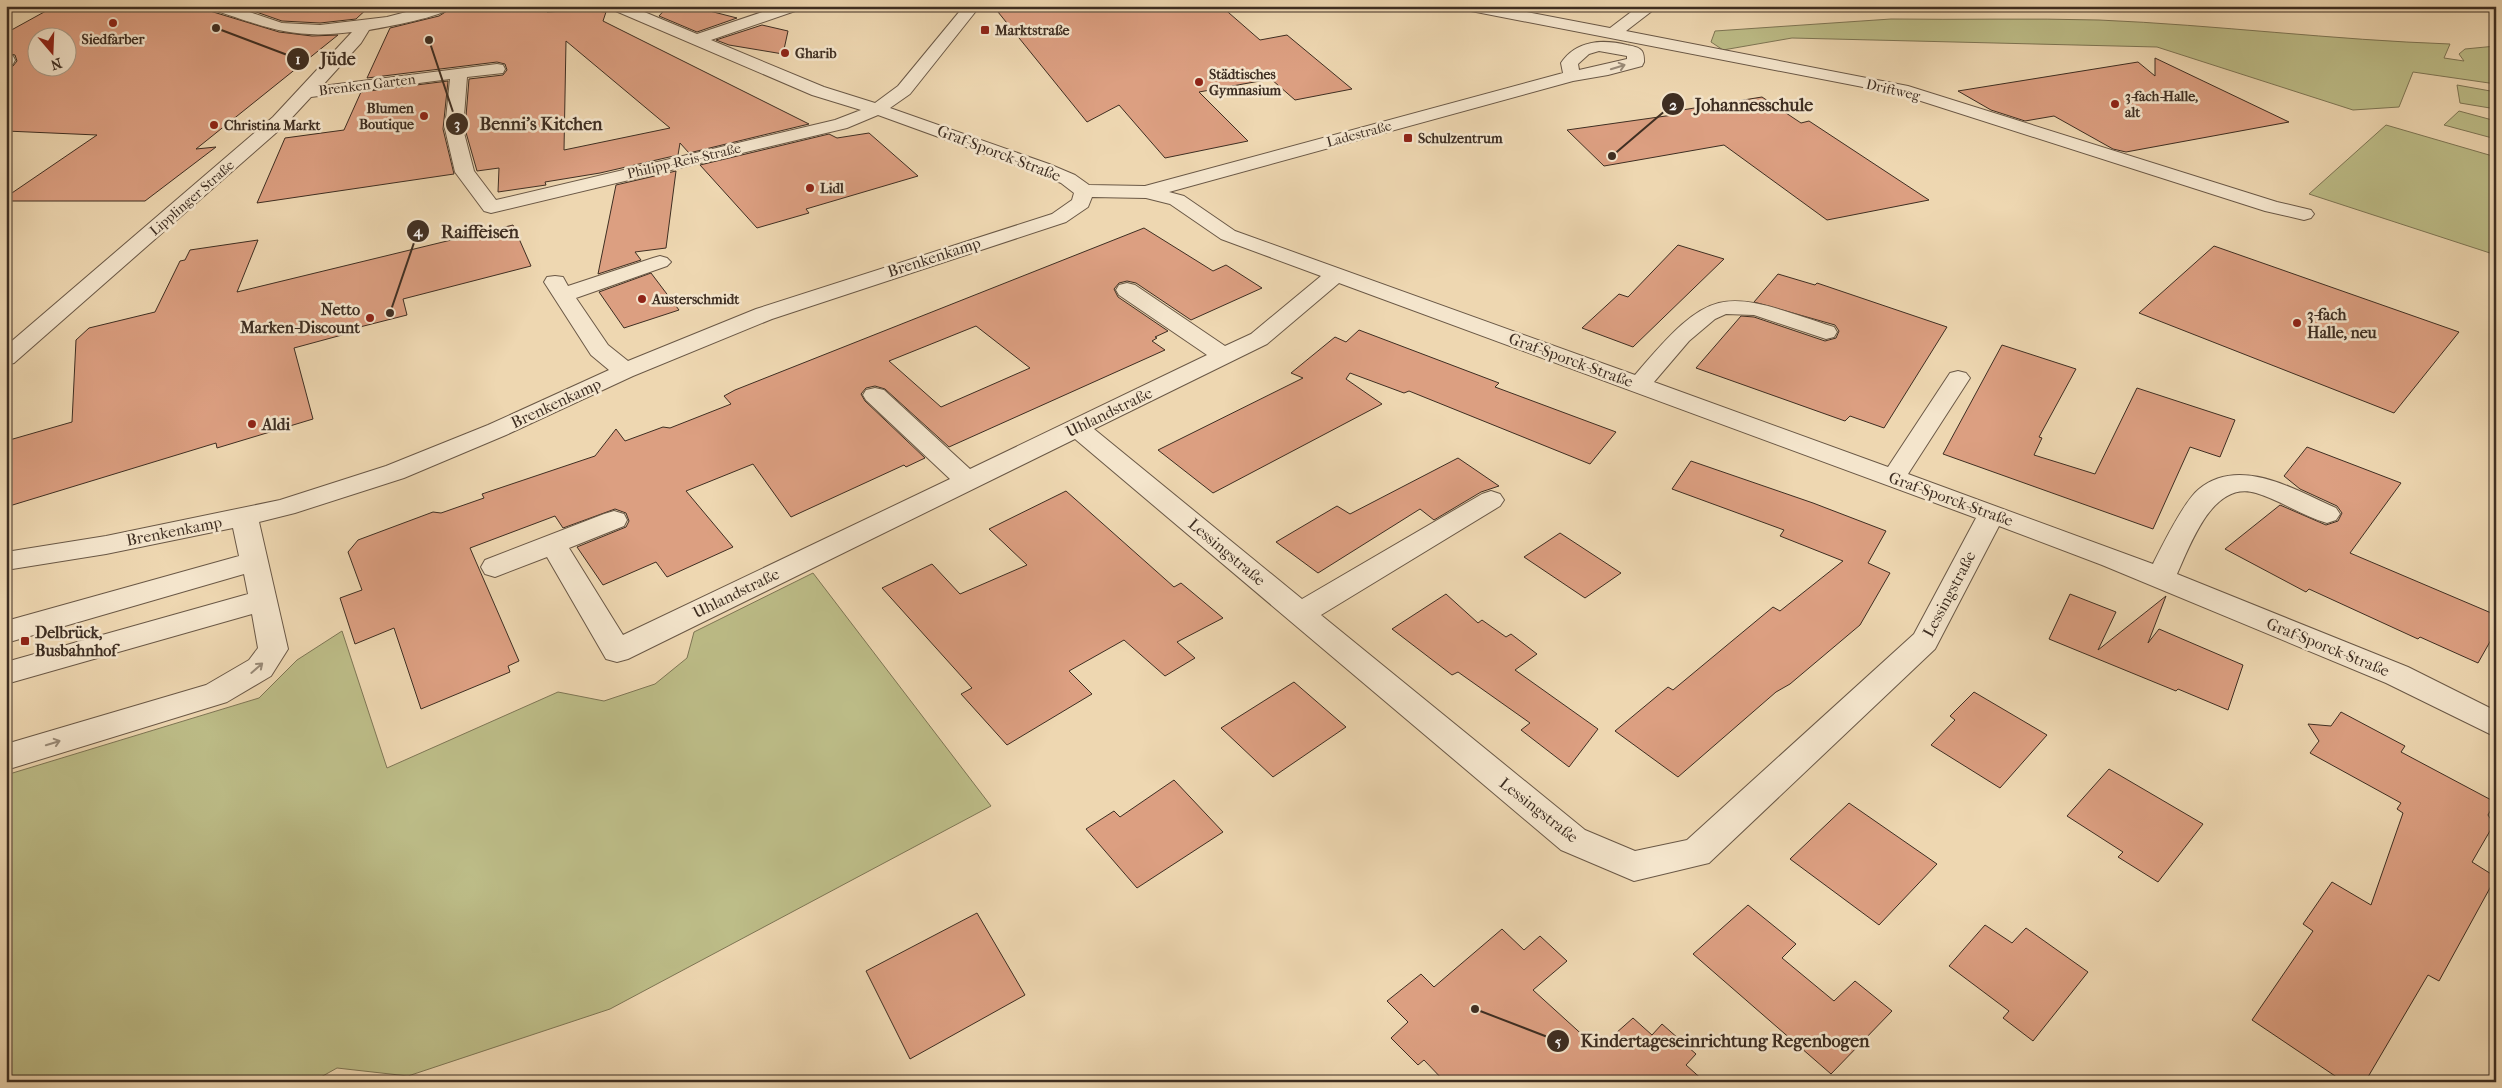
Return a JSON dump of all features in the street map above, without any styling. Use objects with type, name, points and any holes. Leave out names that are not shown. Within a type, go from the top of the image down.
[{"type":"street","points":[[216,6],[253,20],[284,28],[332,28],[364,25],[414,16],[445,6]]},
{"type":"street","name":"Graf-Sporck-Straße","points":[[616,6],[818,91],[921,123],[1042,168],[1068,179],[1084,191],[1146,192],[1178,200],[1228,235],[1639,384],[2161,578],[2397,675],[2494,720]]},
{"type":"street","points":[[695,40],[796,6]]},
{"type":"street","points":[[876,110],[904,90],[972,6]]},
{"type":"street","name":"Driftweg","points":[[1471,6],[1595,23],[1618,39],[1902,90],[2272,207],[2304,214]]},
{"type":"street","points":[[1572,76],[1569,63],[1578,51],[1618,39],[1647,8],[1640,6]]},
{"type":"street","name":"Lipplinger Straße","points":[[6,358],[206,186],[279,120],[355,40],[364,25]]},
{"type":"street","name":"Ladestraße","points":[[1146,192],[1572,76],[1608,70],[1636,62],[1635,53],[1618,39]]},
{"type":"street","name":"Brenken Garten","points":[[304,93],[497,69]]},
{"type":"street","name":"Philipp-Reis-Straße","points":[[460,73],[454,129],[456,138],[465,172],[491,207],[841,124],[876,110]]},
{"type":"street","name":"Brenkenkamp","points":[[6,561],[106,545],[244,517],[286,507],[396,472],[497,430],[625,371],[764,314],[1059,218],[1081,203],[1084,191]]},
{"type":"street","points":[[625,371],[599,350],[559,289],[660,262]]},
{"type":"street","name":"Uhlandstraße","points":[[553,544],[617,651],[1259,338],[1337,274]]},
{"type":"street","points":[[1127,290],[1224,356]]},
{"type":"street","points":[[1639,384],[1706,313],[1718,308],[1748,307],[1826,332]]},
{"type":"street","points":[[1893,478],[1958,378]]},
{"type":"street","points":[[874,394],[966,480]]},
{"type":"street","name":"Lessingstraße","points":[[1076,427],[1573,840],[1634,866],[1697,852],[1925,641],[1992,514]]},
{"type":"street","points":[[2161,578],[2180,537],[2208,495],[2226,484],[2260,485],[2327,514]]},
{"type":"street","points":[[1300,614],[1491,500]]},
{"type":"street","points":[[6,757],[216,694],[260,668],[272,649],[264,600],[244,517]]},
{"type":"street","points":[[496,567],[614,520]]},
{"type":"street","points":[[6,632],[254,561]]},
{"type":"street","points":[[6,673],[264,600]]},
{"type":"green space","points":[[1891,19],[2099,20],[2450,44],[2444,58],[2464,61],[2459,54],[2465,49],[2496,46],[2496,84],[2413,72],[2399,107],[2353,110],[2157,47],[1792,38],[1723,50],[1711,42],[1715,31]]},
{"type":"green space","points":[[2457,85],[2496,92],[2496,109],[2460,103]]},
{"type":"green space","points":[[2459,111],[2496,121],[2496,139],[2444,125]]},
{"type":"green space","points":[[2386,125],[2496,157],[2496,251],[2493,254],[2309,194]]},
{"type":"green space","points":[[813,573],[991,806],[610,1009],[408,1076],[337,1068],[312,1082],[6,1082],[6,775],[259,698],[297,660],[342,631],[387,768],[558,692],[604,701],[655,684],[687,658],[694,632]]},
{"type":"building","points":[[55,6],[206,6],[210,11],[279,32],[312,36],[338,35],[196,149],[216,147],[145,201],[6,201],[6,197],[97,135],[6,131],[6,67],[13,66],[17,61],[15,55],[6,53],[6,33]]},
{"type":"building","points":[[239,6],[370,6],[356,19],[320,23],[282,21]]},
{"type":"building","points":[[455,6],[547,6],[547,12],[583,10],[606,12],[603,21],[809,124],[689,153],[680,143],[678,155],[600,173],[545,182],[546,185],[498,192],[499,168],[477,171],[465,129],[469,79],[503,75],[507,70],[505,64],[497,62],[367,78],[390,28],[439,16]],"holes":[[[566,41],[670,128],[564,150]]]},
{"type":"building","points":[[668,6],[690,6],[737,18],[697,32],[659,16]]},
{"type":"building","points":[[1038,6],[1221,6],[1260,40],[1287,35],[1352,89],[1295,100],[1271,79],[1199,92],[1248,141],[1165,158],[1119,105],[1087,122],[998,12]]},
{"type":"building","points":[[762,25],[788,31],[783,54],[729,45],[716,40]]},
{"type":"building","name":"3-fach-Halle, alt","points":[[2155,58],[2289,122],[2126,152],[2113,149],[2054,116],[2025,121],[1991,110],[1958,91],[2138,62],[2155,76]]},
{"type":"building","points":[[448,81],[443,129],[454,174],[257,203],[285,138],[344,130],[361,92]]},
{"type":"building","points":[[1762,97],[1801,123],[1809,121],[1929,200],[1827,220],[1724,145],[1604,166],[1567,130],[1680,114],[1676,111]]},
{"type":"building","points":[[869,133],[918,176],[806,209],[809,213],[757,228],[700,165],[829,134],[837,138]]},
{"type":"building","points":[[676,171],[666,248],[635,252],[641,260],[598,274],[616,185]]},
{"type":"building","points":[[513,225],[531,266],[403,299],[407,315],[352,329],[353,332],[294,348],[313,419],[217,448],[216,443],[6,507],[6,441],[72,422],[76,340],[89,328],[155,312],[180,261],[185,260],[190,250],[258,240],[237,292]]},
{"type":"building","points":[[1144,228],[1213,271],[1226,265],[1262,288],[1191,320],[1136,283],[1127,281],[1119,283],[1114,289],[1118,297],[1168,331],[1155,337],[1157,338],[1152,341],[1165,350],[949,447],[885,389],[875,386],[866,388],[861,394],[865,401],[925,458],[906,467],[904,465],[791,517],[753,464],[686,491],[733,547],[667,577],[656,562],[603,585],[577,547],[626,527],[629,521],[626,513],[615,509],[563,528],[555,516],[470,548],[519,661],[508,666],[510,672],[421,709],[394,628],[355,644],[340,598],[362,590],[348,552],[358,540],[433,512],[441,513],[484,498],[482,494],[595,456],[616,429],[625,441],[663,427],[670,428],[731,404],[724,396]],"holes":[[[976,326],[1030,368],[941,407],[889,361]]]},
{"type":"building","points":[[1678,245],[1724,259],[1633,347],[1582,328],[1619,294],[1628,297]]},
{"type":"building","name":"3-fach Halle, neu","points":[[2214,246],[2459,332],[2394,413],[2139,313]]},
{"type":"building","points":[[651,273],[679,310],[624,328],[599,292]]},
{"type":"building","points":[[1778,274],[1815,285],[1817,283],[1947,327],[1884,428],[1850,416],[1845,421],[1696,368],[1741,316],[1754,317],[1825,341],[1836,338],[1839,331],[1835,325],[1754,302]]},
{"type":"building","points":[[1359,330],[1499,383],[1495,387],[1616,432],[1590,464],[1409,391],[1404,393],[1350,373],[1346,379],[1382,404],[1213,493],[1158,450],[1303,378],[1291,373],[1335,337],[1346,342]]},
{"type":"building","points":[[2002,345],[2076,369],[2039,437],[2042,438],[2034,455],[2095,474],[2137,388],[2235,420],[2220,457],[2190,447],[2153,529],[1943,454]]},
{"type":"building","points":[[2307,447],[2401,483],[2350,553],[2496,615],[2496,631],[2478,663],[2420,637],[2418,639],[2309,589],[2306,592],[2225,549],[2280,505],[2326,525],[2338,521],[2342,513],[2337,506],[2300,489],[2284,476]]},
{"type":"building","points":[[1458,458],[1499,486],[1481,492],[1434,520],[1420,509],[1318,573],[1276,542],[1337,506],[1350,514]]},
{"type":"building","points":[[1691,461],[1813,503],[1886,531],[1868,563],[1890,573],[1860,625],[1790,684],[1776,692],[1678,777],[1615,731],[1668,687],[1673,690],[1773,607],[1780,611],[1843,561],[1780,536],[1784,530],[1672,489]]},
{"type":"building","points":[[1066,491],[1174,587],[1181,583],[1223,618],[1177,642],[1195,658],[1165,676],[1124,640],[1069,671],[1092,694],[1007,745],[961,694],[972,688],[882,588],[932,564],[960,594],[1027,565],[989,529]]},
{"type":"building","points":[[1560,533],[1621,573],[1585,598],[1524,557]]},
{"type":"building","points":[[1446,594],[1478,623],[1482,620],[1506,637],[1511,634],[1537,654],[1515,670],[1598,729],[1569,767],[1521,730],[1530,723],[1458,672],[1452,675],[1392,629]]},
{"type":"building","points":[[2070,594],[2116,612],[2098,650],[2166,596],[2148,643],[2159,629],[2243,665],[2228,710],[2178,689],[2176,691],[2049,639]]},
{"type":"building","points":[[1294,682],[1346,727],[1273,777],[1221,728]]},
{"type":"building","points":[[1974,692],[2047,735],[2000,788],[1931,745],[1955,720],[1950,716]]},
{"type":"building","points":[[2341,712],[2405,746],[2401,752],[2495,802],[2488,815],[2494,824],[2472,862],[2496,877],[2439,981],[2428,975],[2365,1082],[2344,1082],[2252,1020],[2313,931],[2303,924],[2332,882],[2371,905],[2403,813],[2397,809],[2401,803],[2310,753],[2319,741],[2308,724],[2331,726]]},
{"type":"building","points":[[2109,769],[2203,824],[2158,882],[2118,857],[2123,852],[2067,816]]},
{"type":"building","points":[[1174,780],[1223,832],[1137,888],[1086,829],[1114,811],[1120,817]]},
{"type":"building","points":[[1849,803],[1937,864],[1879,925],[1790,859]]},
{"type":"building","points":[[1748,905],[1796,944],[1782,958],[1834,1001],[1855,981],[1892,1011],[1831,1074],[1693,954]]},
{"type":"building","points":[[977,913],[1025,995],[910,1059],[866,971]]},
{"type":"building","points":[[1985,925],[2012,943],[2026,928],[2088,972],[2033,1041],[2003,1018],[2009,1011],[1949,966]]},
{"type":"building","points":[[1502,929],[1524,950],[1540,936],[1567,961],[1533,990],[1598,1049],[1633,1018],[1652,1035],[1662,1024],[1696,1054],[1686,1065],[1705,1082],[1445,1082],[1424,1060],[1418,1065],[1391,1038],[1408,1022],[1387,1001],[1421,974],[1434,987]]},
{"type":"place","name":"Siedfarber","points":[[113,23]]},
{"type":"place","name":"Jüde","points":[[216,28]]},
{"type":"place","name":"Marktstraße","points":[[985,30]]},
{"type":"place","name":"Benni's Kitchen","points":[[429,40]]},
{"type":"place","name":"Gharib","points":[[785,53]]},
{"type":"place","name":"Städtisches Gymnasium","points":[[1199,82]]},
{"type":"place","name":"3-fach-Halle, alt","points":[[2115,104]]},
{"type":"place","name":"Blumen Boutique","points":[[424,116]]},
{"type":"place","name":"Christina Markt","points":[[214,125]]},
{"type":"place","name":"Schulzentrum","points":[[1408,138]]},
{"type":"place","name":"Johannesschule","points":[[1612,156]]},
{"type":"place","name":"Lidl","points":[[810,188]]},
{"type":"place","name":"Austerschmidt","points":[[642,299]]},
{"type":"place","name":"Raiffeisen","points":[[390,313]]},
{"type":"place","name":"Netto Marken-Discount","points":[[370,318]]},
{"type":"place","name":"3-fach Halle, neu","points":[[2297,323]]},
{"type":"place","name":"Aldi","points":[[252,424]]},
{"type":"place","name":"Delbrück, Busbahnhof","points":[[25,641]]},
{"type":"place","name":"Kindertageseinrichtung Regenbogen","points":[[1475,1009]]}]
